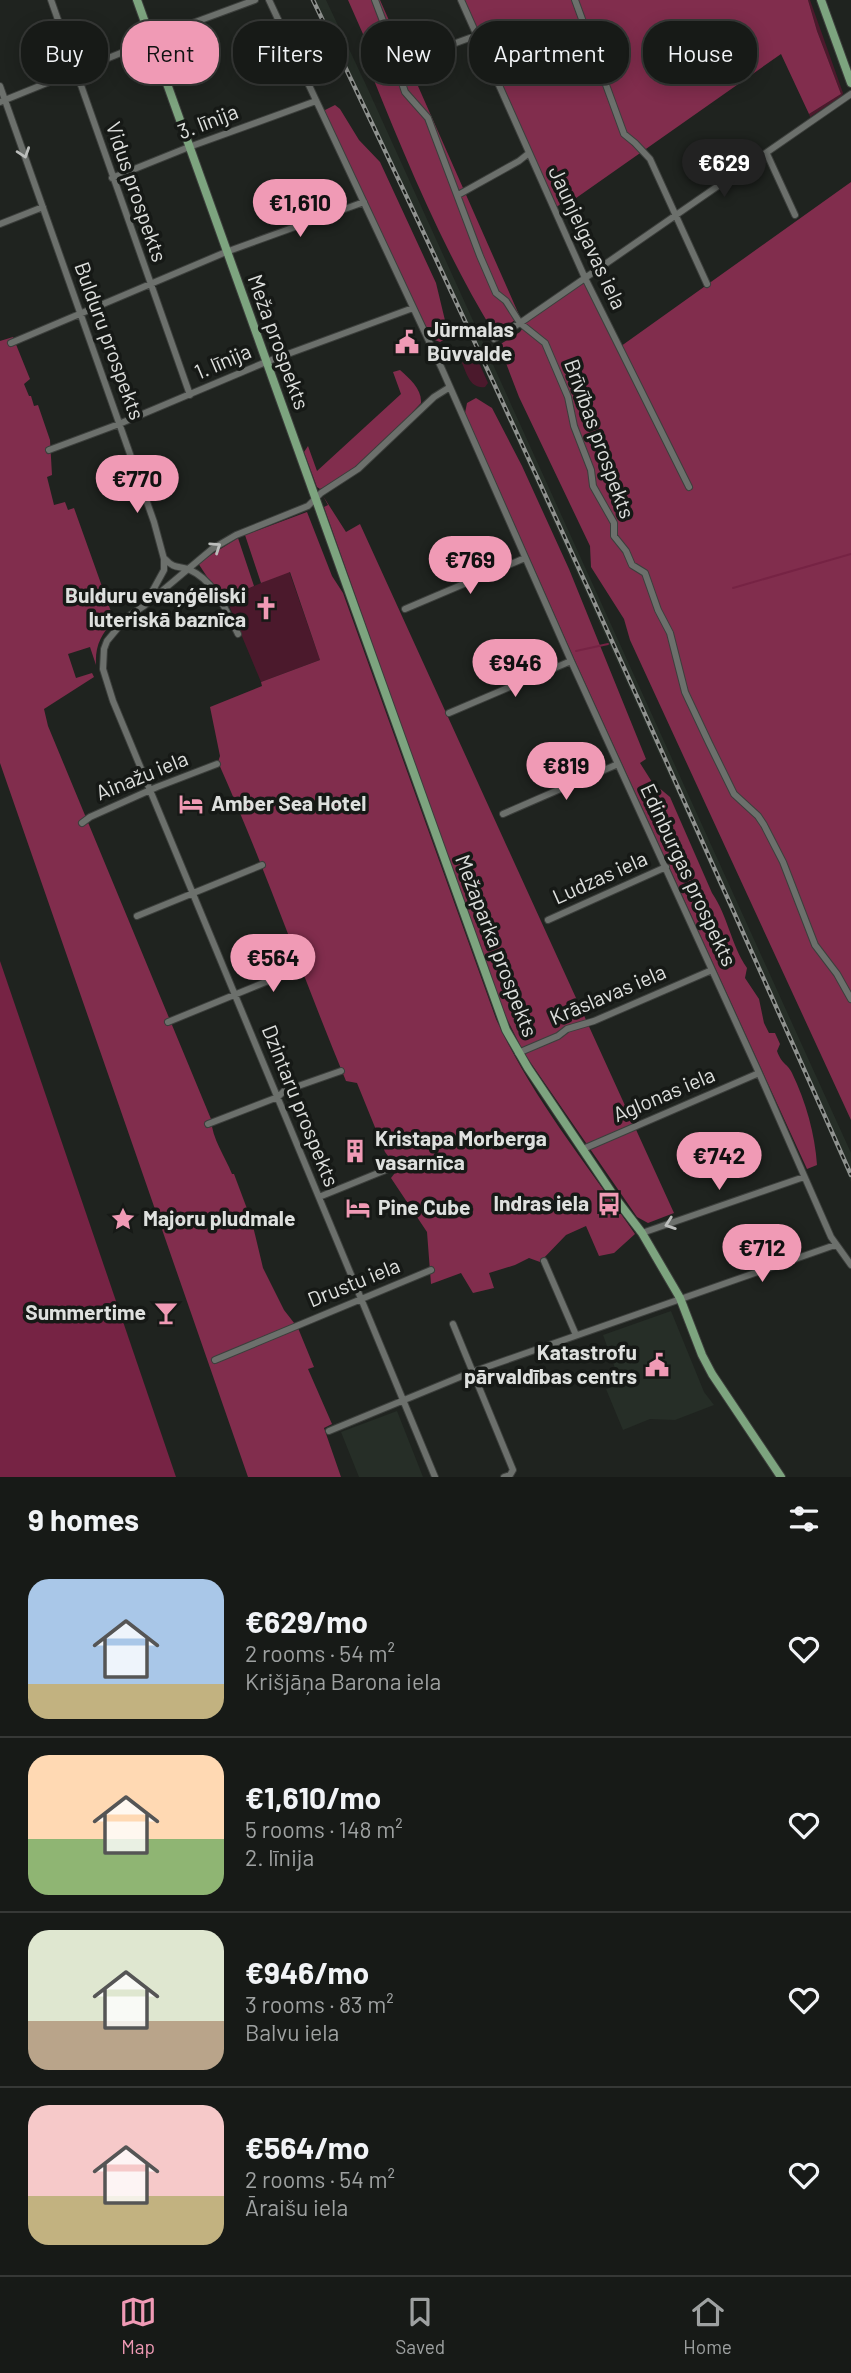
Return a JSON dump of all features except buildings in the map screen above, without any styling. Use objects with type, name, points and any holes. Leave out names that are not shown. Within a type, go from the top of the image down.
[{"type":"main road","name":"Meža prospekts","points":[[137,0],[144,21]]},
{"type":"main road","points":[[821,0],[851,83]]},
{"type":"main road","name":"Meža prospekts","points":[[167,84],[315,499]]},
{"type":"main road","name":"Mežaparka prospekts","points":[[315,499],[502,1018],[518,1053],[642,1233],[680,1298],[712,1374],[781,1477]]},
{"type":"street","name":"Vidus prospekts","points":[[51,0],[58,21]]},
{"type":"street","points":[[198,21],[255,0]]},
{"type":"street","name":"Edinburgas prospekts","points":[[269,0],[450,387],[835,1245],[851,1265]]},
{"type":"street","name":"Brīvības prospekts","points":[[375,0],[383,21]]},
{"type":"street","name":"Jaunjelgavas iela","points":[[461,0],[469,21]]},
{"type":"street","points":[[575,0],[624,134],[650,159],[707,284]]},
{"type":"street","points":[[2,101],[44,84]]},
{"type":"street","name":"Vidus prospekts","points":[[80,84],[190,395]]},
{"type":"street","name":"Brīvības prospekts","points":[[402,84],[405,92],[428,118],[496,293],[506,301],[520,323],[545,343],[568,397],[574,426],[591,470],[593,486],[614,523],[614,536],[626,551],[632,565],[645,573],[658,610],[670,633],[685,692],[734,794],[764,825],[783,862],[814,945],[837,974],[851,999]]},
{"type":"street","name":"Jaunjelgavas iela","points":[[497,84],[585,278],[689,487]]},
{"type":"street","name":"Bulduru prospekts","points":[[0,86],[2,101],[43,207],[120,424],[164,559]]},
{"type":"street","points":[[494,339],[851,94]]},
{"type":"street","name":"3. līnija","points":[[113,178],[316,101]]},
{"type":"street","points":[[458,195],[529,153]]},
{"type":"street","points":[[767,154],[795,215]]},
{"type":"street","points":[[11,343],[226,252],[364,202]]},
{"type":"street","points":[[0,224],[43,207]]},
{"type":"street","name":"1. līnija","points":[[49,450],[120,424],[266,362],[413,308]]},
{"type":"street","points":[[144,606],[212,548],[236,535],[308,506],[358,469],[434,397],[450,387]]},
{"type":"street","points":[[405,609],[525,558]]},
{"type":"street","points":[[164,559],[174,567],[188,569],[206,582],[220,598],[238,634]]},
{"type":"street","points":[[144,606],[164,570],[164,559]]},
{"type":"street","name":"Dzintaru prospekts","points":[[144,606],[127,618],[107,641],[104,649],[103,669],[113,701],[435,1477]]},
{"type":"street","points":[[449,713],[571,661]]},
{"type":"street","name":"Ainažu iela","points":[[82,823],[151,790],[217,764]]},
{"type":"street","points":[[503,814],[618,764]]},
{"type":"street","points":[[137,916],[262,865]]},
{"type":"street","name":"Ludzas iela","points":[[548,920],[666,867]]},
{"type":"street","points":[[168,1022],[300,968]]},
{"type":"street","name":"Krāslavas iela","points":[[518,1053],[558,1036],[567,1029],[629,1007],[712,970]]},
{"type":"street","points":[[208,1124],[278,1097],[284,1091],[341,1071]]},
{"type":"street","name":"Aglonas iela","points":[[583,1149],[759,1073]]},
{"type":"street","points":[[318,1197],[393,1167]]},
{"type":"street","points":[[642,1233],[804,1177]]},
{"type":"street","points":[[329,1431],[472,1372],[835,1245]]},
{"type":"street","points":[[544,1261],[576,1335]]},
{"type":"street","name":"Drustu iela","points":[[215,1360],[431,1270]]},
{"type":"street","points":[[453,1324],[513,1470],[507,1476]]},
{"type":"shaded area","points":[[311,0],[326,0],[336,21],[321,21]]},
{"type":"shaded area","points":[[348,0],[380,0],[389,21],[361,21],[361,29]]},
{"type":"shaded area","points":[[461,0],[808,0],[841,94],[809,114],[781,54],[757,71],[757,21],[643,21],[643,84],[738,84],[569,203],[565,202],[554,208],[499,84],[629,84],[629,21],[470,21]]},
{"type":"shaded area","points":[[808,0],[843,93],[810,117],[809,114],[841,94]]},
{"type":"shaded area","points":[[347,45],[361,74],[361,84],[366,85],[851,1153],[851,1182],[783,1027],[444,280],[347,76]]},
{"type":"shaded area","points":[[376,84],[417,84],[520,317],[494,333],[456,264]]},
{"type":"shaded area","points":[[335,105],[359,140],[380,162],[436,283],[449,337],[440,342],[432,339],[323,111]]},
{"type":"shaded area","points":[[851,182],[851,1120],[630,640],[624,619],[591,567],[590,546],[519,397],[499,345],[520,332],[524,326],[520,323],[584,283],[617,349]]},
{"type":"shaded area","points":[[13,337],[30,379],[24,384],[34,406],[38,405],[50,440],[52,475],[47,477],[54,505],[65,502],[68,510],[74,508],[114,620],[100,641],[96,665],[90,647],[68,654],[76,678],[92,673],[94,677],[44,709],[48,726],[211,1119],[216,1140],[234,1174],[252,1222],[263,1268],[284,1310],[298,1328],[314,1367],[308,1369],[332,1424],[324,1428],[341,1477],[248,1477],[0,763],[0,341]]},
{"type":"shaded area","points":[[474,354],[488,383],[485,387],[472,383],[462,363]]},
{"type":"shaded area","points":[[400,370],[417,389],[421,403],[359,464],[332,484],[320,489],[317,487],[304,452],[308,446],[317,471],[401,394],[393,372]]},
{"type":"shaded area","points":[[476,398],[492,408],[522,466],[569,569],[646,759],[640,763],[652,782],[670,797],[722,911],[747,968],[745,978],[759,999],[764,1023],[769,1033],[775,1033],[780,1044],[777,1051],[779,1056],[792,1073],[802,1095],[812,1130],[817,1165],[807,1169],[576,663],[465,413],[467,403]]},
{"type":"shaded area","points":[[323,496],[346,532],[360,524],[674,1213],[648,1223],[637,1217],[524,1053],[501,1007],[324,507],[328,505]]},
{"type":"shaded area","points":[[307,512],[332,576],[343,593],[496,1019],[543,1103],[635,1234],[614,1253],[599,1256],[586,1226],[566,1235],[540,1262],[529,1258],[489,1273],[494,1288],[473,1293],[461,1273],[431,1284],[427,1232],[391,1178],[398,1169],[385,1152],[357,1083],[346,1081],[252,841],[218,762],[220,756],[210,707],[262,686],[261,682],[320,660],[290,572],[261,583],[245,535]]},
{"type":"shaded area","points":[[238,538],[254,586],[226,598],[217,592],[198,563]]},
{"type":"shaded area","points":[[289,571],[320,660],[261,682],[226,598]]},
{"type":"shaded area","points":[[0,961],[176,1477],[0,1477]]},
{"type":"shaded area","points":[[671,1311],[704,1392],[714,1405],[675,1420],[650,1419],[623,1430],[606,1389],[616,1386],[619,1379],[603,1335]]},
{"type":"shaded area","points":[[397,1411],[423,1477],[359,1477],[341,1432]]},
{"type":"waterway","points":[[733,588],[851,554]]},
{"type":"waterway","points":[[576,651],[608,644]]},
{"type":"railway","points":[[313,0],[519,438],[851,1175]]},
{"type":"place","name":"Jūrmalas Būvvalde","points":[[407,342]]},
{"type":"place","name":"Bulduru evaņģēliski luteriskā baznīca","points":[[266,608]]},
{"type":"place","name":"Amber Sea Hotel","points":[[191,804]]},
{"type":"place","name":"Kristapa Morberga vasarnīca","points":[[355,1151]]},
{"type":"place","name":"Indras iela","points":[[609,1204]]},
{"type":"place","name":"Pine Cube","points":[[358,1208]]},
{"type":"place","name":"Majoru pludmale","points":[[123,1219]]},
{"type":"place","name":"Summertime","points":[[166,1313]]},
{"type":"place","name":"Katastrofu pārvaldības centrs","points":[[657,1365]]}]
